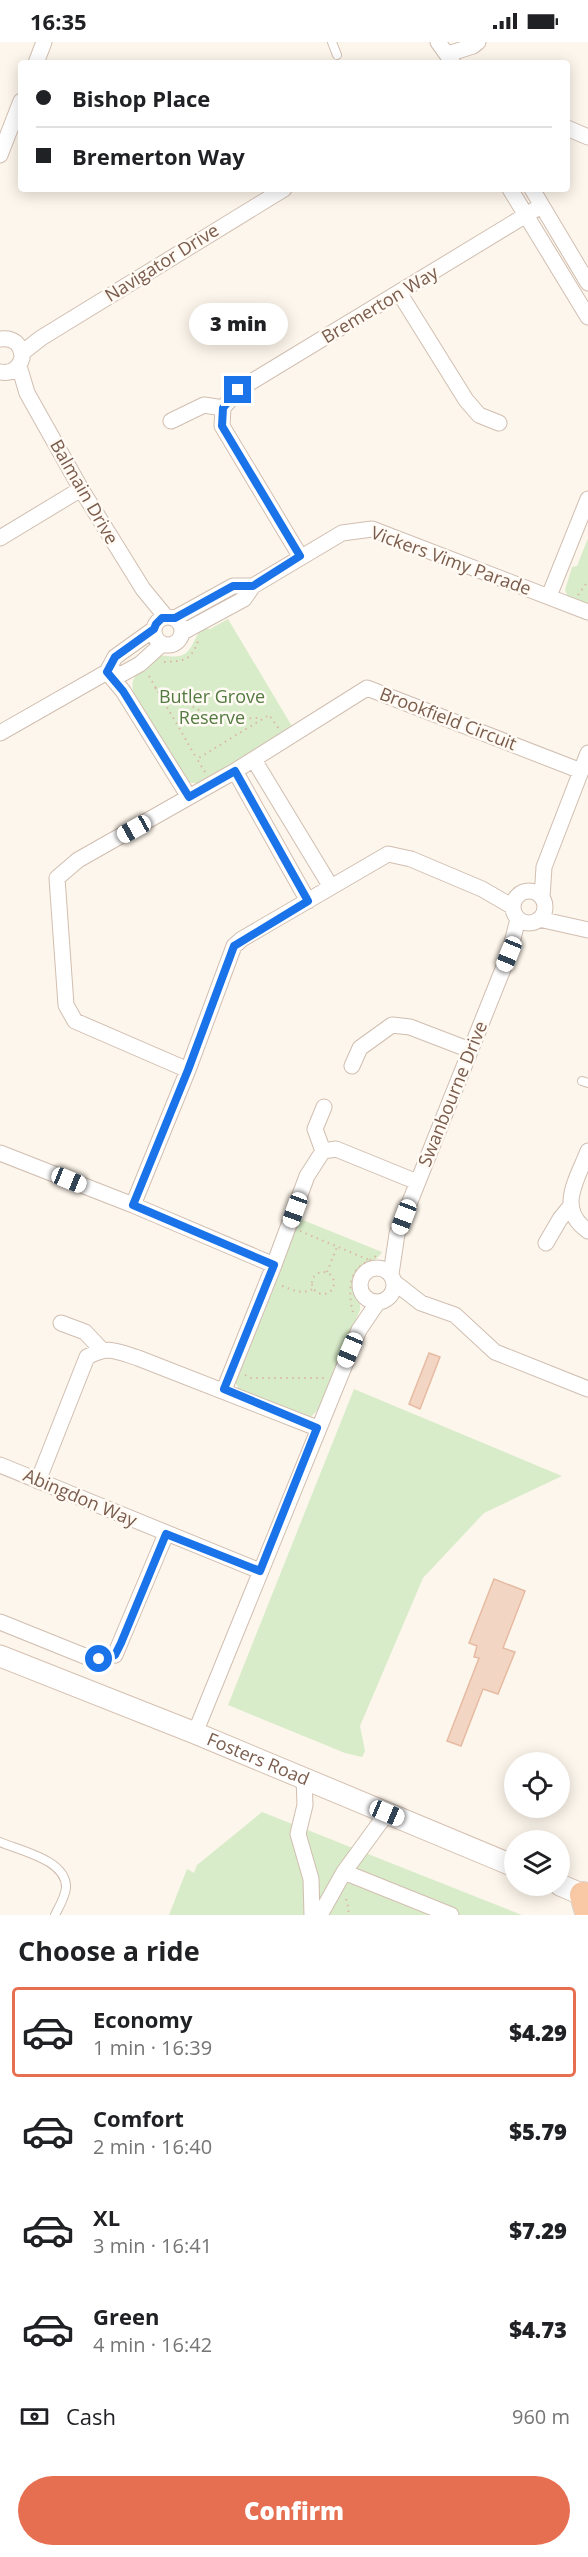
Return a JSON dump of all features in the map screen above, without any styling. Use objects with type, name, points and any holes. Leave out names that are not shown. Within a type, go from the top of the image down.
[{"type":"main road","name":"Fosters Road","points":[[0,1656],[195,1733],[504,1862]]},
{"type":"street","points":[[37,60],[44,42]]},
{"type":"street","points":[[438,42],[456,54],[478,42]]},
{"type":"street","points":[[0,155],[18,110]]},
{"type":"street","points":[[570,130],[588,137]]},
{"type":"street","name":"Navigator Drive","points":[[8,352],[41,338],[279,192]]},
{"type":"street","points":[[512,192],[524,216],[588,317]]},
{"type":"street","points":[[534,192],[588,283]]},
{"type":"street","name":"Bremerton Way","points":[[223,408],[238,390],[400,294],[541,206]]},
{"type":"street","points":[[400,294],[466,400],[479,415],[499,423]]},
{"type":"street","name":"Balmain Drive","points":[[8,352],[27,393],[81,489],[163,622]]},
{"type":"street","points":[[171,421],[204,405],[223,408],[222,426],[300,556]]},
{"type":"street","points":[[0,538],[81,489]]},
{"type":"street","points":[[549,596],[588,499]]},
{"type":"street","name":"Vickers Vimy Parade","points":[[183,632],[244,599],[253,586],[342,533],[372,529],[588,612]]},
{"type":"street","name":"Vickers Vimy Parade","points":[[0,733],[107,672],[115,657],[163,622],[233,586],[253,586]]},
{"type":"street","points":[[163,622],[181,624],[183,632],[176,643],[162,644],[156,638],[163,622]]},
{"type":"street","name":"Vickers Vimy Parade","points":[[107,672],[122,674],[143,668],[162,644]]},
{"type":"street","points":[[107,672],[123,691],[189,797]]},
{"type":"street","name":"Brookfield Circuit","points":[[188,1070],[75,1021],[66,1005],[57,878],[78,860],[254,760],[367,688],[581,771]]},
{"type":"street","name":"Swanbourne Drive","points":[[392,1278],[397,1234],[588,753]]},
{"type":"street","points":[[254,760],[331,887]]},
{"type":"street","points":[[235,771],[308,901]]},
{"type":"street","points":[[133,1205],[188,1070],[234,946],[388,854],[411,859],[582,928]]},
{"type":"street","points":[[352,1066],[360,1048],[392,1025],[410,1027],[470,1050]]},
{"type":"street","points":[[323,1151],[315,1130],[324,1107]]},
{"type":"street","points":[[224,1389],[307,1176],[323,1151],[336,1149],[417,1182]]},
{"type":"street","points":[[546,1243],[569,1208],[572,1191],[588,1151]]},
{"type":"street","points":[[2,1159],[133,1205],[274,1265]]},
{"type":"street","points":[[569,1208],[575,1220],[588,1231]]},
{"type":"street","name":"Swanbourne Drive","points":[[373,1264],[397,1234]]},
{"type":"street","points":[[421,1303],[384,1269],[373,1264],[361,1277],[360,1288],[377,1300],[421,1303],[455,1315],[495,1352],[588,1389]]},
{"type":"street","points":[[195,1733],[317,1428],[356,1323],[377,1300],[393,1292],[392,1278]]},
{"type":"street","points":[[61,1323],[85,1332],[101,1349]]},
{"type":"street","points":[[38,1481],[87,1357],[101,1349],[112,1350],[224,1389],[317,1428]]},
{"type":"street","name":"Abingdon Way","points":[[0,1465],[260,1571]]},
{"type":"street","points":[[0,1622],[87,1656],[99,1659],[115,1655],[166,1534]]},
{"type":"street","points":[[304,1778],[305,1805],[298,1834],[311,1879],[312,1915]]},
{"type":"street","points":[[320,1915],[344,1872],[387,1813]]},
{"type":"street","points":[[344,1872],[451,1915]]},
{"type":"lane","points":[[332,42],[337,55]]},
{"type":"lane","points":[[0,1842],[55,1865],[64,1878],[66,1890],[56,1915]]},
{"type":"path","points":[[577,597],[588,581]]},
{"type":"path","points":[[207,618],[214,631],[198,640],[193,654],[180,662],[165,661],[143,668],[207,775]]},
{"type":"path","points":[[155,688],[217,719],[263,718]]},
{"type":"path","points":[[197,759],[269,715],[285,740]]},
{"type":"path","points":[[297,1230],[373,1264]]},
{"type":"path","points":[[356,1323],[350,1301],[351,1285],[357,1268],[373,1264],[382,1245]]},
{"type":"path","points":[[327,1272],[338,1247]]},
{"type":"path","points":[[320,1272],[327,1272],[333,1280],[330,1291],[320,1294],[313,1288],[311,1282],[320,1272]]},
{"type":"path","points":[[276,1283],[304,1293],[313,1288]]},
{"type":"path","points":[[240,1373],[251,1378],[329,1378]]},
{"type":"path","points":[[340,1892],[347,1900],[349,1910],[347,1915]]},
{"type":"green space","points":[[588,538],[588,608],[569,599],[565,590],[572,567],[577,566]]},
{"type":"green space","name":"Butler Grove Reserve","points":[[228,619],[293,728],[200,783],[191,783],[183,777],[132,686],[136,675],[150,665],[152,658],[156,656],[173,657],[186,653],[203,628],[210,629]]},
{"type":"green space","points":[[298,1218],[382,1252],[358,1275],[355,1289],[360,1310],[321,1406],[310,1418],[240,1391],[234,1380]]},
{"type":"green space","points":[[354,1389],[562,1476],[484,1513],[423,1578],[360,1726],[365,1751],[362,1757],[345,1753],[228,1705]]},
{"type":"green space","points":[[262,1812],[522,1915],[169,1915],[187,1869],[194,1873],[197,1865]]},
{"type":"building","points":[[429,1353],[440,1357],[420,1409],[409,1404]]},
{"type":"building","points":[[494,1579],[525,1591],[503,1648],[515,1652],[498,1694],[483,1689],[461,1746],[447,1741],[479,1658],[474,1657],[477,1646],[469,1643]]},
{"type":"route","points":[[99,1659],[115,1655],[166,1534],[260,1571],[317,1428],[224,1389],[274,1265],[133,1205],[188,1070],[234,946],[242,939],[308,901],[235,771],[189,797],[123,691],[107,672],[115,657],[154,629],[158,620],[166,617],[175,618],[233,586],[253,586],[300,556],[222,426],[223,408],[238,390]]}]
